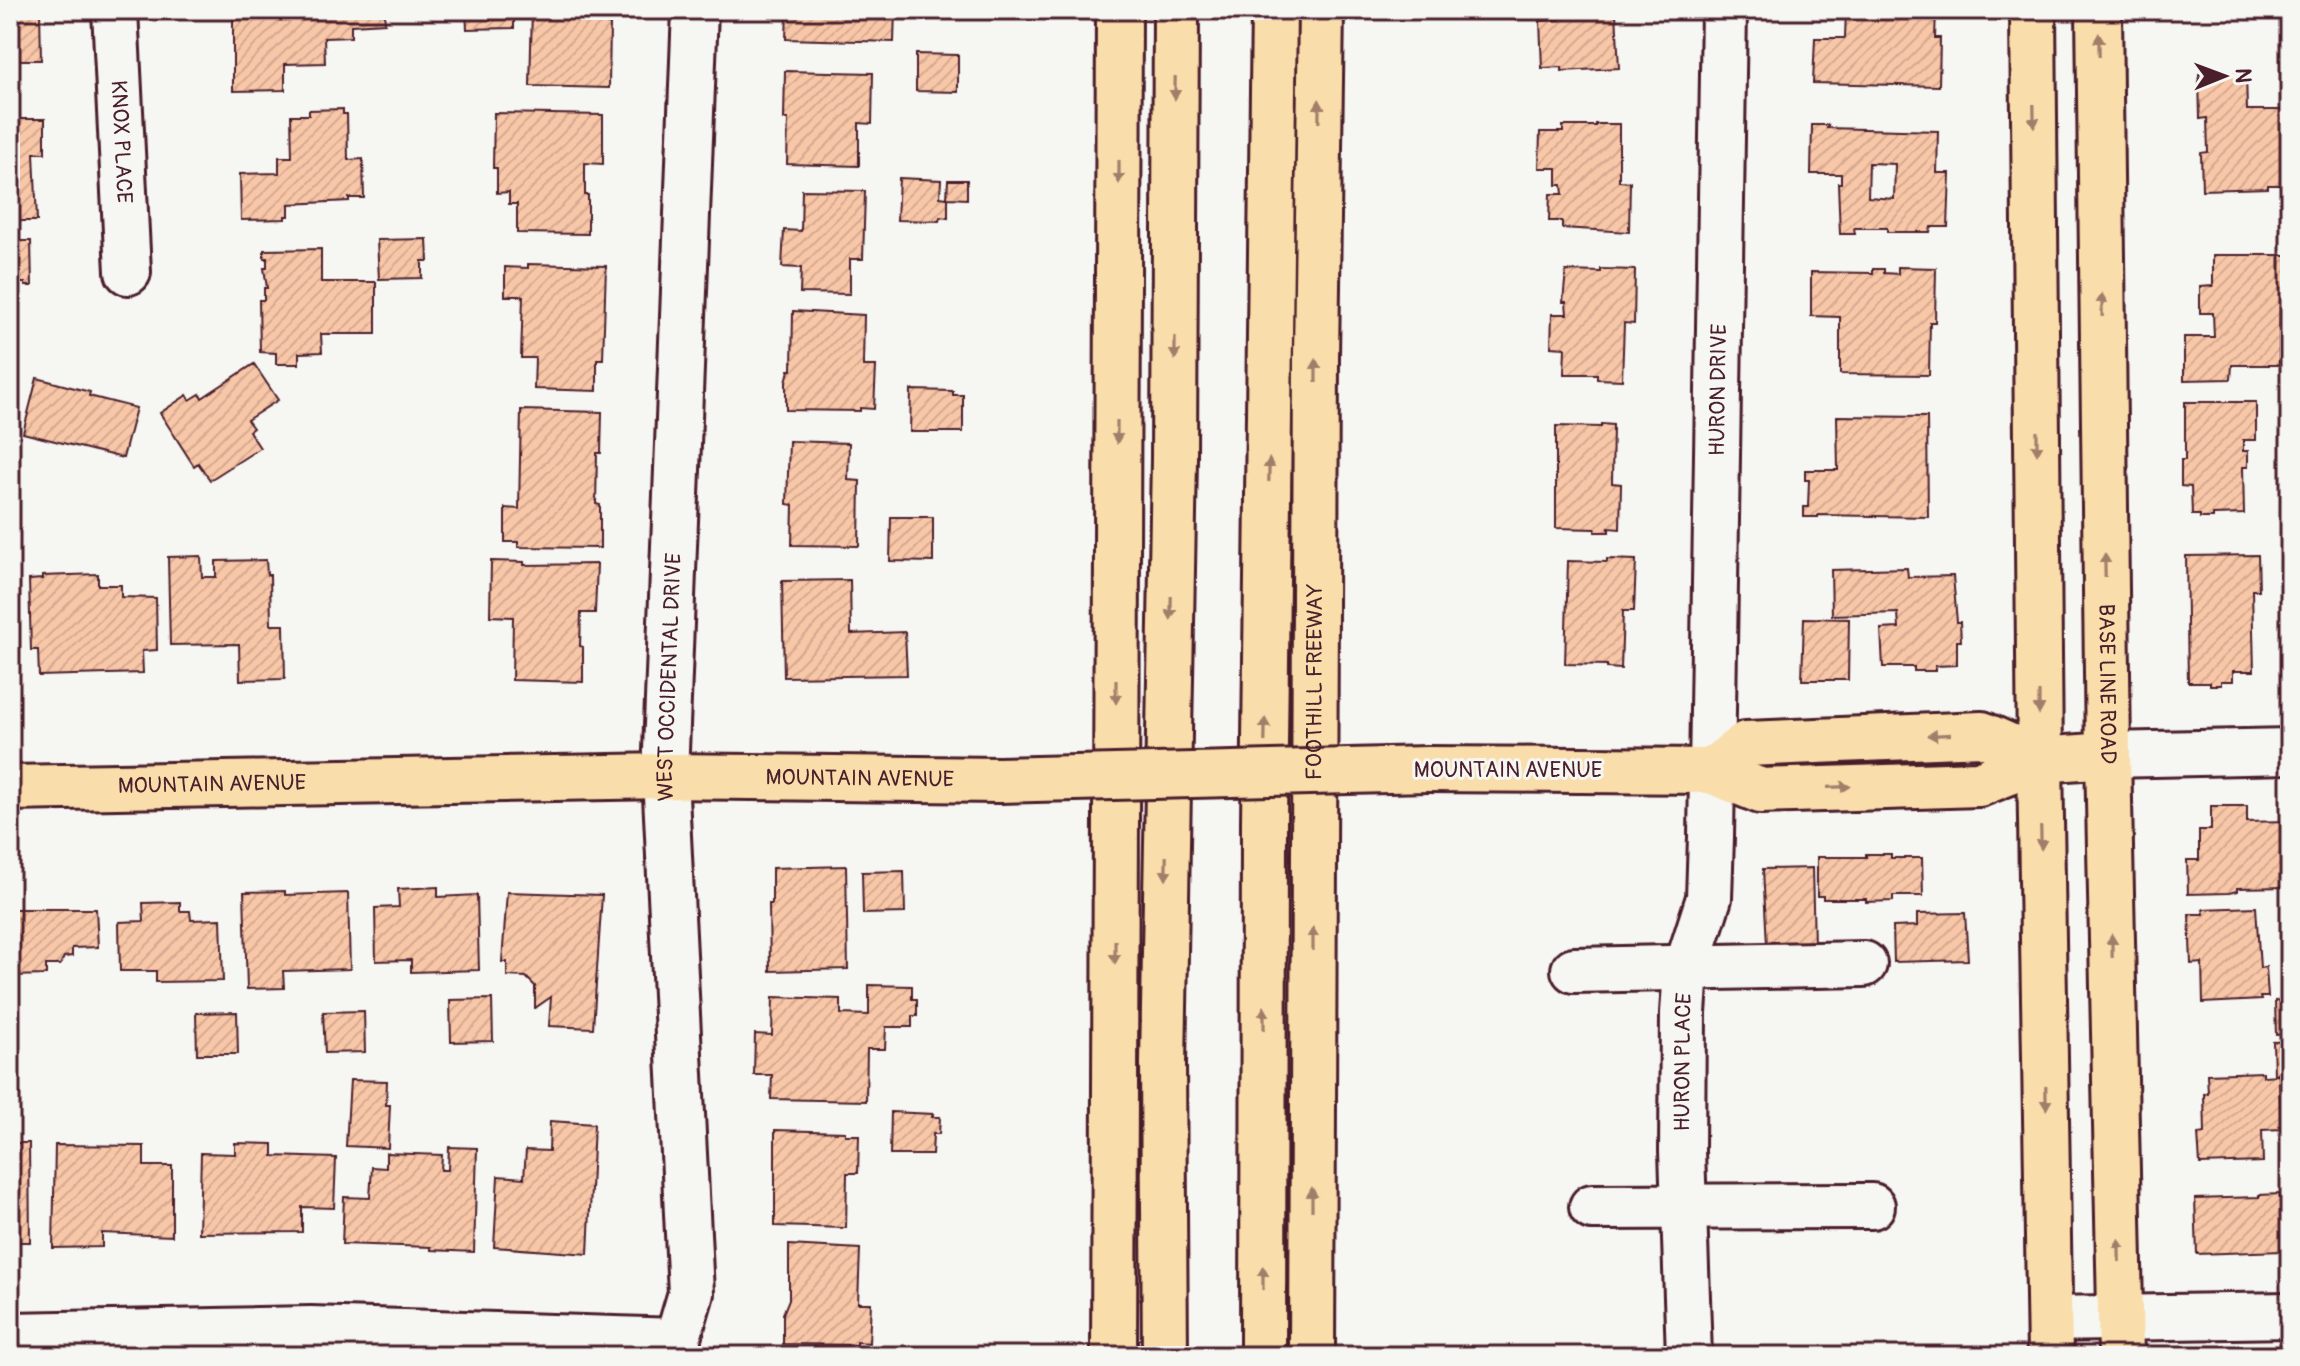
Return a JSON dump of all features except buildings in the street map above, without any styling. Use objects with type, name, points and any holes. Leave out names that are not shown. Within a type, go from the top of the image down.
[{"type":"main road","points":[[1114,1356],[1119,10]]},
{"type":"main road","points":[[1165,1356],[1163,1063],[1174,459],[1176,10]]},
{"type":"main road","points":[[1263,1356],[1264,806],[1274,10]]},
{"type":"main road","name":"FOOTHILL FREEWAY","points":[[1312,1356],[1316,356],[1321,10]]},
{"type":"main road","points":[[2033,10],[2040,760],[2050,1338]]},
{"type":"main road","name":"BASE LINE ROAD","points":[[2099,10],[2108,755],[2121,1337]]},
{"type":"main road","name":"MOUNTAIN AVENUE","points":[[10,788],[665,776],[999,780],[1427,769],[1711,771],[1761,791],[1979,784],[2040,760],[2108,755]]},
{"type":"street","name":"KNOX PLACE","points":[[115,10],[128,272]]},
{"type":"street","name":"WEST OCCIDENTAL DRIVE","points":[[311,1343],[677,1341],[691,1293],[665,776],[695,10]]},
{"type":"street","name":"HURON DRIVE","points":[[1711,771],[1724,10]]},
{"type":"street","name":"MOUNTAIN AVENUE","points":[[2108,755],[2290,751]]},
{"type":"street","name":"HURON PLACE","points":[[1689,1356],[1682,1151],[1686,970],[1709,898],[1711,771]]},
{"type":"street","points":[[1574,970],[1864,964]]},
{"type":"street","points":[[1592,1207],[1872,1206]]},
{"type":"street","points":[[2050,1338],[2121,1337],[2290,1315]]},
{"type":"street","points":[[10,1335],[311,1343]]}]
